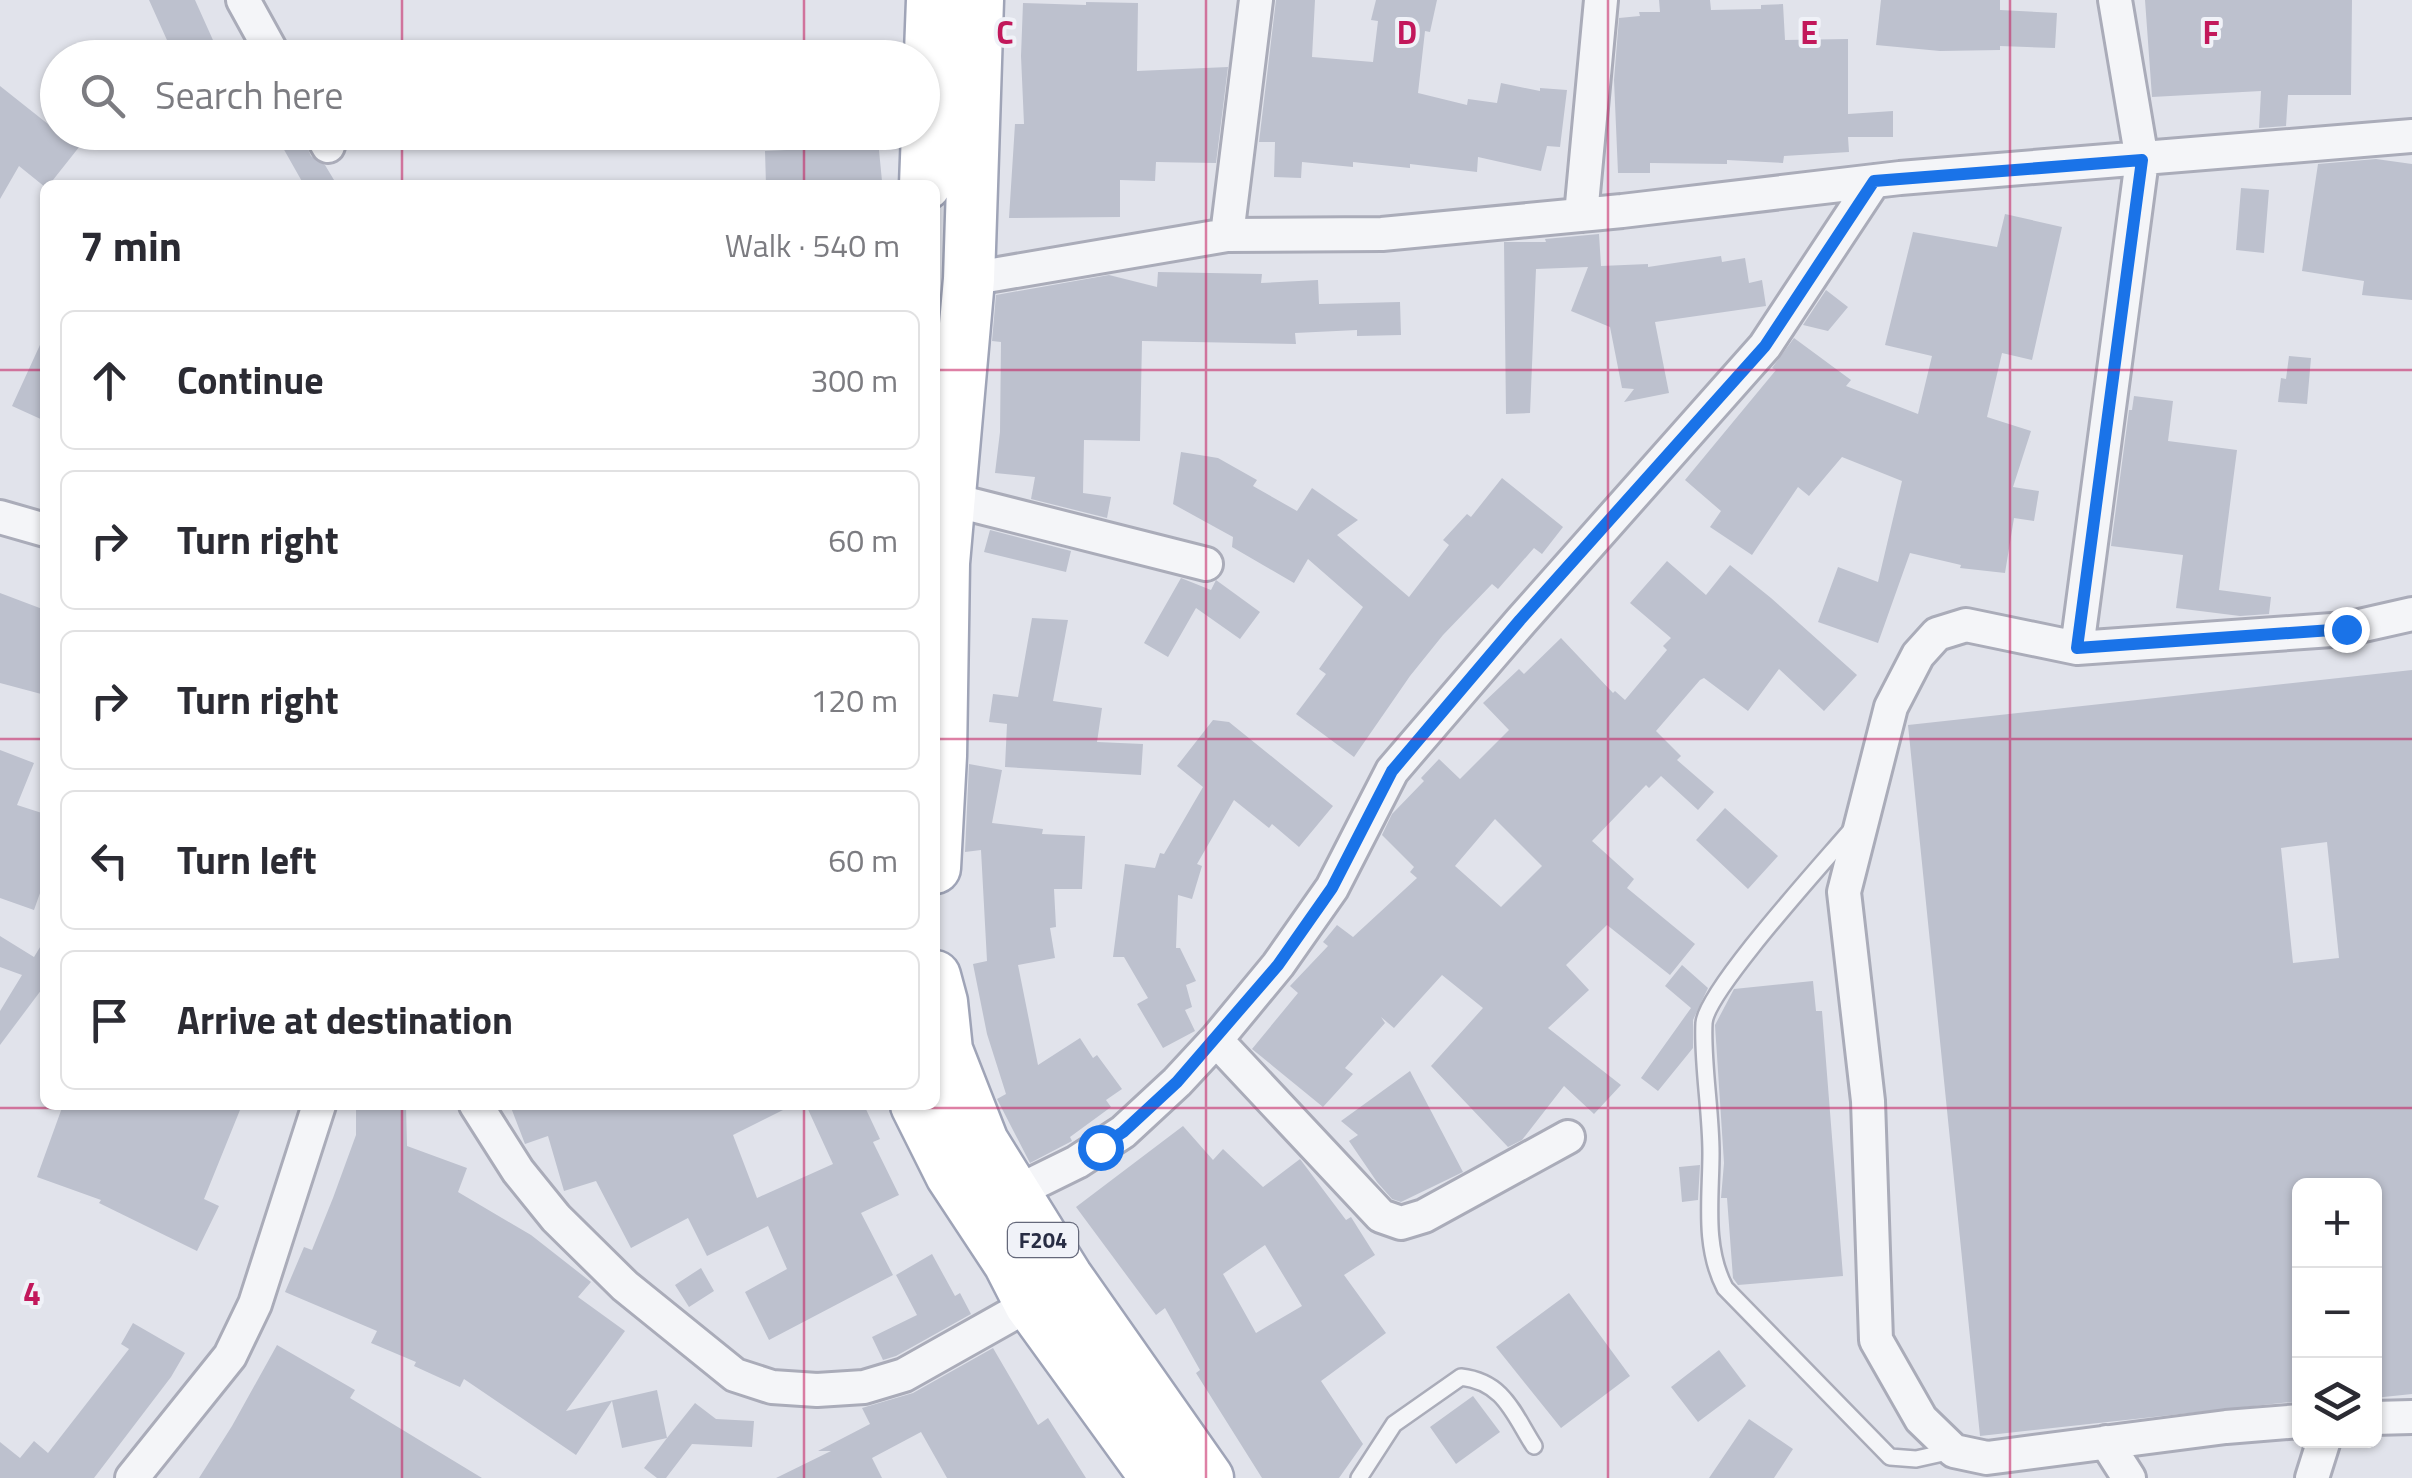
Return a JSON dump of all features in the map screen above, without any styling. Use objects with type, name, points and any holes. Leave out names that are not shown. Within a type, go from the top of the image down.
[{"type":"main road","points":[[930,40],[932,0]]},
{"type":"main road","points":[[940,775],[944,563],[969,278],[978,0]]},
{"type":"main road","points":[[925,180],[926,150]]},
{"type":"main road","name":"F204","points":[[940,995],[947,1050],[984,1142],[1067,1277],[1208,1478]]},
{"type":"main road","name":"F204","points":[[918,1110],[950,1175],[1009,1263],[1030,1304],[1156,1478]]},
{"type":"street","points":[[243,0],[265,40]]},
{"type":"street","points":[[1227,234],[1256,0]]},
{"type":"street","points":[[1581,215],[1602,0]]},
{"type":"street","points":[[2077,648],[2142,160],[2115,0]]},
{"type":"street","points":[[969,278],[1227,234],[1382,234],[1874,181],[2412,136]]},
{"type":"street","points":[[1014,1194],[1077,1162],[1123,1132],[1216,1040],[1278,965],[1332,888],[1392,771],[1520,620],[1765,346],[1874,181]]},
{"type":"street","points":[[949,498],[1206,564]]},
{"type":"street","points":[[0,516],[40,528]]},
{"type":"street","points":[[2292,1422],[2226,1426],[1987,1458],[1954,1451],[1921,1419],[1876,1340],[1868,1101],[1844,892],[1891,706],[1918,655],[1937,634],[1966,625],[2077,648],[2346,629],[2412,614]]},
{"type":"street","points":[[1216,1040],[1381,1216],[1401,1223],[1424,1216],[1568,1137]]},
{"type":"street","points":[[132,1478],[230,1356],[256,1304],[317,1110]]},
{"type":"street","points":[[479,1110],[518,1171],[556,1218],[626,1286],[735,1375],[772,1387],[817,1390],[864,1386],[904,1376],[1030,1304]]},
{"type":"street","points":[[2382,1418],[2412,1418]]},
{"type":"street","points":[[2106,1442],[2129,1478]]},
{"type":"street","points":[[2312,1478],[2321,1448]]},
{"type":"lane","points":[[1867,811],[1752,948],[1714,997],[1704,1020],[1711,1150],[1710,1238],[1716,1271],[1724,1288],[1890,1457],[1916,1460],[1954,1451]]},
{"type":"lane","points":[[1359,1478],[1394,1424],[1461,1378],[1477,1379],[1497,1388],[1534,1446]]},
{"type":"building","points":[[149,0],[195,0],[213,40],[167,40]]},
{"type":"building","points":[[1276,0],[1315,0],[1312,57],[1373,62],[1378,21],[1371,20],[1376,0],[1437,0],[1430,32],[1425,31],[1418,93],[1467,105],[1468,99],[1497,103],[1501,83],[1540,91],[1567,90],[1560,147],[1547,146],[1541,171],[1478,157],[1477,172],[1410,164],[1410,168],[1353,162],[1353,167],[1302,162],[1301,178],[1274,177],[1275,142],[1259,142]]},
{"type":"building","points":[[1659,0],[1710,0],[1711,10],[1761,9],[1761,5],[1783,4],[1785,40],[1848,39],[1848,114],[1893,111],[1893,137],[1848,137],[1849,152],[1784,156],[1783,163],[1650,163],[1650,173],[1618,173],[1614,80],[1619,18],[1640,16],[1639,12],[1660,12]]},
{"type":"building","points":[[1881,0],[2000,0],[2000,10],[2057,13],[2055,48],[2000,46],[2000,50],[1940,51],[1876,45]]},
{"type":"building","points":[[2145,0],[2352,0],[2351,95],[2288,95],[2286,126],[2259,128],[2261,91],[2152,97]]},
{"type":"building","points":[[1023,3],[1138,3],[1137,71],[1228,67],[1216,163],[1156,162],[1155,181],[1120,180],[1120,217],[1009,218],[1015,124],[1024,124]]},
{"type":"building","points":[[0,86],[40,118],[40,150],[77,150],[53,180],[40,183],[19,166],[0,199]]},
{"type":"building","points":[[284,150],[308,150],[334,180],[301,180]]},
{"type":"building","points":[[879,150],[882,180],[766,180],[765,151]]},
{"type":"building","points":[[2376,159],[2412,164],[2412,300],[2362,295],[2364,281],[2302,271],[2318,164]]},
{"type":"building","points":[[2241,188],[2269,190],[2264,253],[2236,250]]},
{"type":"building","points":[[2005,214],[2062,227],[2032,360],[2002,353],[1987,417],[2031,431],[2013,487],[2039,491],[2034,521],[2014,518],[2005,573],[1960,568],[1961,565],[1910,553],[1878,643],[1818,622],[1838,567],[1878,582],[1902,481],[1842,457],[1809,496],[1798,487],[1752,555],[1710,527],[1721,511],[1685,480],[1776,370],[1772,368],[1794,338],[1851,380],[1846,386],[1918,414],[1932,356],[1885,345],[1913,232],[1997,247]]},
{"type":"building","points":[[1599,234],[1601,266],[1648,267],[1721,256],[1722,262],[1745,258],[1749,283],[1762,280],[1766,306],[1655,322],[1669,393],[1624,402],[1634,389],[1622,388],[1610,327],[1571,311],[1588,267],[1536,269],[1530,413],[1506,414],[1504,242],[1546,242],[1545,239]]},
{"type":"building","points":[[1158,272],[1262,274],[1261,283],[1318,280],[1319,304],[1400,302],[1401,335],[1357,336],[1357,330],[1295,333],[1296,344],[1142,341],[1140,441],[1084,440],[1083,493],[1111,497],[1107,518],[1031,499],[1035,477],[995,473],[1000,432],[1001,342],[992,341],[996,295],[1109,275],[1157,287]]},
{"type":"building","points":[[1826,290],[1848,307],[1828,331],[1803,325]]},
{"type":"building","points":[[40,345],[40,419],[12,406]]},
{"type":"building","points":[[2289,356],[2311,358],[2307,404],[2278,402]]},
{"type":"building","points":[[2134,396],[2173,401],[2168,441],[2237,450],[2219,590],[2271,597],[2269,614],[2240,616],[2176,608],[2183,555],[2111,546]]},
{"type":"building","points":[[1181,452],[1218,458],[1257,480],[1253,486],[1297,511],[1312,488],[1358,520],[1337,535],[1409,597],[1449,545],[1443,540],[1467,514],[1471,517],[1502,478],[1563,527],[1542,554],[1534,548],[1498,589],[1492,584],[1443,635],[1354,757],[1296,714],[1326,674],[1319,669],[1363,607],[1308,559],[1294,583],[1232,547],[1233,537],[1173,504]]},
{"type":"building","points":[[990,530],[1071,551],[1066,572],[984,552]]},
{"type":"building","points":[[1667,561],[1706,595],[1730,565],[1857,675],[1824,711],[1779,669],[1748,711],[1704,678],[1700,680],[1656,731],[1681,756],[1677,760],[1714,792],[1698,810],[1661,776],[1649,788],[1646,785],[1592,841],[1634,879],[1627,888],[1695,944],[1670,975],[1607,925],[1566,965],[1589,990],[1548,1028],[1621,1085],[1594,1114],[1564,1086],[1522,1140],[1508,1147],[1431,1066],[1483,1008],[1442,975],[1394,1028],[1381,1017],[1385,1023],[1345,1068],[1353,1074],[1323,1107],[1252,1049],[1298,993],[1290,986],[1328,946],[1323,942],[1337,925],[1353,937],[1417,878],[1410,872],[1414,867],[1382,835],[1392,814],[1439,759],[1460,779],[1509,730],[1483,703],[1519,669],[1524,674],[1561,638],[1613,693],[1625,700],[1667,650],[1663,646],[1671,638],[1630,603]],"holes":[[[1495,819],[1542,866],[1501,907],[1455,866]]]},
{"type":"building","points":[[1181,578],[1211,590],[1216,580],[1260,612],[1240,639],[1196,608],[1168,657],[1144,643]]},
{"type":"building","points":[[0,593],[40,608],[40,694],[0,683]]},
{"type":"building","points":[[1032,618],[1068,620],[1053,701],[1102,708],[1097,742],[1143,744],[1141,775],[1005,767],[1007,724],[989,722],[993,694],[1018,697]]},
{"type":"building","points":[[2412,670],[2412,1394],[2382,1397],[2382,1178],[2292,1178],[2292,1402],[1980,1436],[1908,725]],"holes":[[[2327,842],[2339,958],[2293,963],[2281,848]]]},
{"type":"building","points":[[1213,720],[1229,722],[1333,806],[1299,847],[1234,800],[1197,864],[1202,866],[1192,899],[1178,895],[1176,948],[1180,948],[1196,981],[1186,985],[1192,1007],[1185,1010],[1195,1031],[1163,1048],[1137,1004],[1148,998],[1124,957],[1113,957],[1125,864],[1155,868],[1160,853],[1164,854],[1203,787],[1177,766]]},
{"type":"building","points":[[0,750],[34,763],[17,805],[40,812],[40,893],[34,910],[0,898]]},
{"type":"building","points":[[969,764],[1002,770],[992,823],[1043,829],[1042,834],[1085,836],[1082,889],[1054,889],[1056,927],[1050,928],[1055,958],[1018,965],[1038,1065],[1080,1038],[1122,1089],[1106,1100],[1111,1107],[1070,1137],[1072,1141],[1030,1163],[997,1099],[1006,1094],[987,1034],[973,964],[987,961],[981,850],[965,852]]},
{"type":"building","points":[[1725,808],[1778,856],[1748,889],[1696,840]]},
{"type":"building","points":[[0,936],[34,957],[40,947],[40,992],[0,1045],[0,1011],[22,975],[0,967]]},
{"type":"building","points":[[1682,965],[1708,988],[1693,1020],[1693,1048],[1658,1091],[1641,1078],[1691,1008],[1665,986]]},
{"type":"building","points":[[1813,981],[1816,1011],[1822,1011],[1843,1276],[1738,1285],[1733,1278],[1727,1198],[1721,1198],[1724,1163],[1715,1025],[1734,989]]},
{"type":"building","points":[[1410,1071],[1463,1172],[1401,1202],[1392,1199],[1377,1182],[1349,1141],[1358,1135],[1341,1121]]},
{"type":"building","points":[[61,1110],[240,1110],[204,1199],[219,1206],[197,1251],[99,1203],[101,1200],[37,1177]]},
{"type":"building","points":[[356,1110],[406,1110],[407,1146],[467,1168],[458,1192],[531,1235],[591,1282],[578,1297],[625,1331],[566,1411],[657,1390],[667,1438],[622,1448],[612,1401],[576,1455],[464,1379],[460,1387],[414,1366],[416,1362],[371,1343],[377,1331],[285,1292],[304,1247],[312,1250],[356,1135]]},
{"type":"building","points":[[512,1110],[783,1110],[733,1135],[757,1198],[833,1164],[808,1110],[866,1110],[880,1139],[873,1142],[899,1195],[861,1213],[893,1275],[769,1340],[745,1292],[787,1269],[768,1226],[707,1256],[688,1218],[631,1248],[596,1181],[564,1191],[548,1136],[525,1144]]},
{"type":"building","points":[[1183,1126],[1213,1160],[1223,1149],[1263,1187],[1300,1159],[1346,1220],[1351,1217],[1375,1255],[1344,1275],[1386,1333],[1321,1381],[1363,1444],[1339,1478],[1262,1478],[1196,1373],[1200,1370],[1165,1308],[1156,1315],[1076,1207]],"holes":[[[1265,1245],[1302,1306],[1256,1333],[1223,1274]]]},
{"type":"building","points":[[1700,1165],[1698,1200],[1682,1202],[1679,1167]]},
{"type":"building","points":[[932,1254],[955,1296],[960,1293],[971,1314],[883,1360],[872,1337],[917,1315],[896,1275]]},
{"type":"building","points":[[701,1268],[714,1291],[689,1307],[675,1285]]},
{"type":"building","points":[[1569,1293],[1630,1376],[1561,1428],[1496,1347]]},
{"type":"building","points":[[133,1323],[185,1353],[94,1478],[0,1478],[0,1442],[20,1458],[34,1441],[48,1453],[129,1349],[121,1344]]},
{"type":"building","points":[[277,1345],[355,1390],[350,1398],[482,1478],[199,1478]]},
{"type":"building","points":[[993,1348],[1038,1425],[1048,1418],[1086,1478],[947,1478],[921,1432],[872,1458],[882,1478],[776,1478],[831,1451],[818,1451],[870,1424],[862,1408],[913,1393]]},
{"type":"building","points":[[1719,1350],[1746,1386],[1698,1422],[1671,1387]]},
{"type":"building","points":[[1473,1396],[1500,1432],[1456,1464],[1430,1427]]},
{"type":"building","points":[[695,1403],[716,1419],[754,1421],[752,1447],[692,1444],[666,1478],[657,1478],[644,1468]]},
{"type":"building","points":[[1749,1419],[1793,1449],[1774,1478],[1709,1478]]},
{"type":"route","points":[[1100,1147],[1123,1132],[1177,1082],[1278,965],[1332,888],[1392,771],[1520,620],[1765,346],[1874,181],[2142,160],[2077,648],[2346,629]]}]
